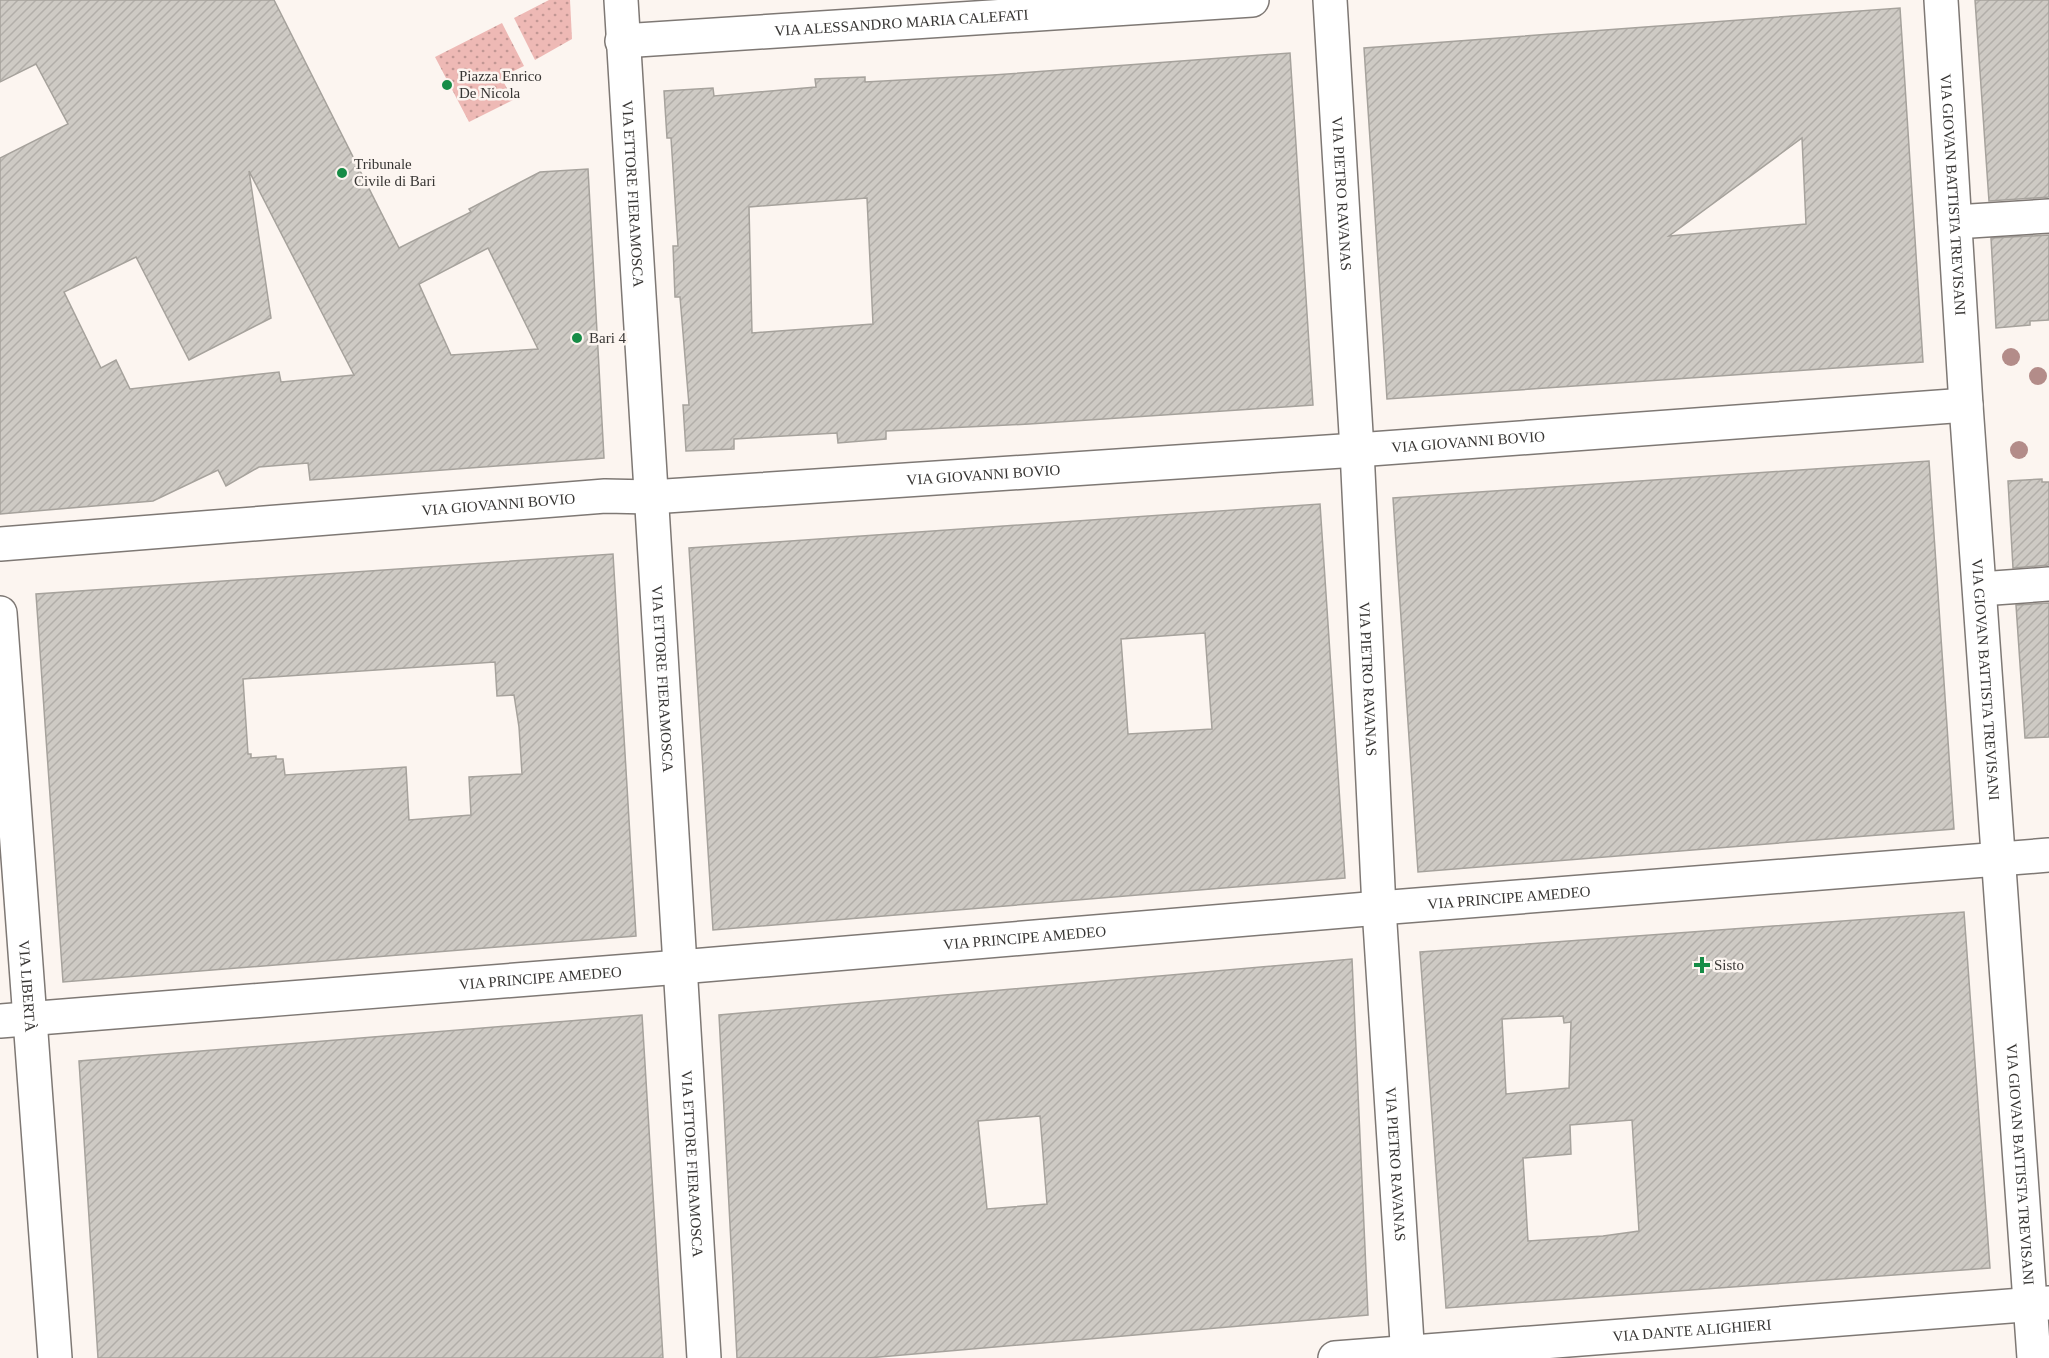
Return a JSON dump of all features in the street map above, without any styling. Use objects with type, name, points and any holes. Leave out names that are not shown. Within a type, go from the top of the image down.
[{"type":"street","name":"VIA ETTORE FIERAMOSCA","points":[[621,0],[704,1358]]},
{"type":"street","name":"VIA ALESSANDRO MARIA CALEFATI","points":[[622,41],[1252,0]]},
{"type":"street","name":"VIA PIETRO RAVANAS","points":[[1330,0],[1357,450],[1379,908],[1408,1355]]},
{"type":"street","name":"VIA GIOVAN BATTISTA TREVISANI","points":[[1941,0],[1966,405],[1999,858],[2040,1304],[2034,1358]]},
{"type":"street","points":[[1955,222],[2049,216]]},
{"type":"street","name":"VIA GIOVANNI BOVIO","points":[[0,544],[605,496],[651,497],[1357,450],[1966,405]]},
{"type":"street","points":[[1980,589],[2049,584]]},
{"type":"street","name":"VIA LIBERTÀ","points":[[0,613],[15,1020],[56,1358]]},
{"type":"street","name":"VIA PRINCIPE AMEDEO","points":[[15,1020],[2049,855]]},
{"type":"street","name":"VIA DANTE ALIGHIERI","points":[[1335,1358],[1408,1355],[2040,1304]]},
{"type":"shaded area","points":[[549,0],[570,0],[572,39],[535,60],[514,18]]},
{"type":"shaded area","points":[[502,23],[524,66],[501,77],[513,100],[469,122],[435,57]]},
{"type":"building","points":[[0,0],[274,0],[399,248],[471,212],[469,209],[540,172],[588,169],[604,458],[310,480],[308,463],[259,467],[226,486],[218,470],[153,501],[0,514],[0,158],[68,124],[36,64],[0,82]],"holes":[[[249,171],[354,375],[281,382],[279,372],[130,389],[116,360],[101,368],[64,292],[136,257],[189,360],[271,318]],[[488,248],[538,349],[451,355],[419,284]]]},
{"type":"building","points":[[1975,0],[2049,0],[2049,197],[1989,201]]},
{"type":"building","points":[[1900,8],[1923,362],[1387,399],[1364,48]],"holes":[[[1802,138],[1806,224],[1669,236]]]},
{"type":"building","points":[[1290,53],[1313,405],[886,431],[886,439],[838,443],[837,433],[734,439],[734,449],[686,451],[683,405],[689,405],[680,297],[675,297],[673,246],[678,246],[671,138],[667,138],[664,91],[713,88],[714,96],[816,87],[815,79],[865,77],[865,82]],"holes":[[[867,198],[873,324],[752,333],[749,207]]]},
{"type":"building","points":[[2049,235],[2049,320],[2030,321],[2030,325],[1996,328],[1991,238]]},
{"type":"building","points":[[1929,461],[1954,829],[1418,872],[1393,498]]},
{"type":"building","points":[[2042,479],[2042,482],[2049,482],[2049,565],[2013,568],[2008,481]]},
{"type":"building","points":[[1320,504],[1345,878],[713,930],[689,548]],"holes":[[[1205,633],[1212,729],[1128,734],[1121,639]]]},
{"type":"building","points":[[613,554],[636,936],[63,982],[36,594]],"holes":[[[495,662],[497,696],[514,695],[522,774],[469,777],[471,815],[409,820],[406,767],[285,775],[283,759],[276,759],[276,756],[251,758],[251,754],[248,754],[243,679]]]},
{"type":"building","points":[[2049,603],[2049,737],[2025,738],[2016,605]]},
{"type":"building","points":[[1964,912],[1990,1268],[1446,1308],[1420,952]],"holes":[[[1563,1016],[1564,1023],[1571,1022],[1569,1088],[1506,1094],[1502,1019]],[[1632,1120],[1639,1231],[1528,1241],[1523,1158],[1571,1154],[1570,1125]]]},
{"type":"building","points":[[1352,959],[1368,1315],[868,1358],[737,1358],[719,1015]],"holes":[[[1040,1116],[1047,1204],[987,1209],[978,1121]]]},
{"type":"building","points":[[642,1015],[663,1358],[98,1358],[79,1061]]},
{"type":"place","name":"Piazza Enrico De Nicola","points":[[447,85]]},
{"type":"place","name":"Tribunale Civile di Bari","points":[[342,173]]},
{"type":"place","name":"Bari 4","points":[[577,338]]},
{"type":"place","name":"Sisto","points":[[1702,965]]}]
